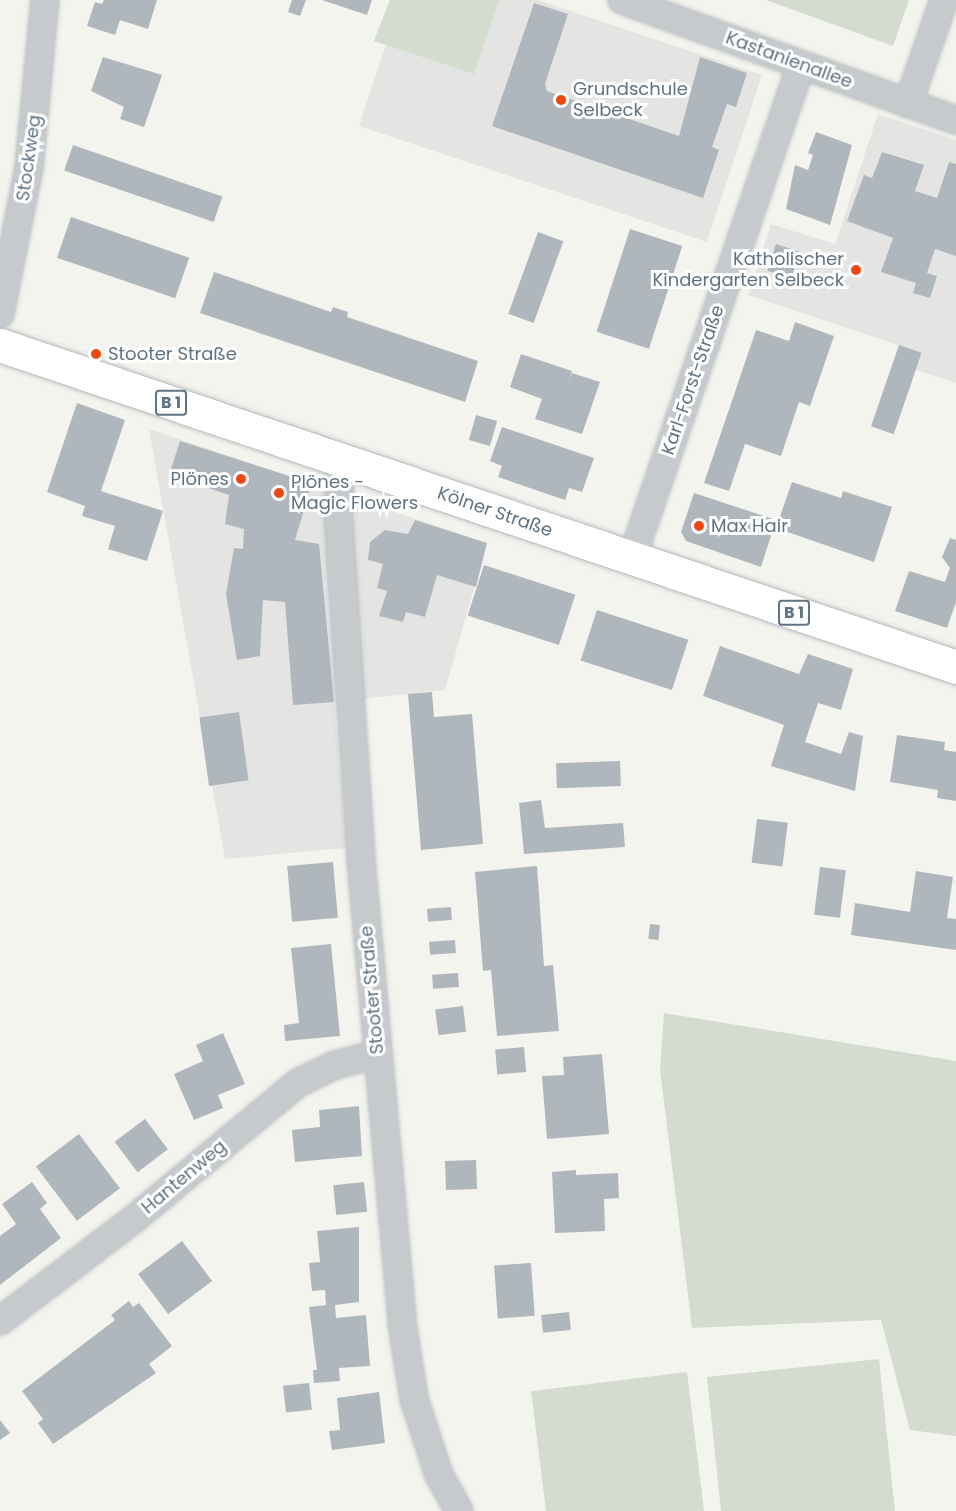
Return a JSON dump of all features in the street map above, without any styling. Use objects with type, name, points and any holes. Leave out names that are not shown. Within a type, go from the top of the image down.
[{"type":"main road","name":"Kölner Straße","points":[[0,345],[956,668]]},
{"type":"street","name":"Stockweg","points":[[0,314],[29,168],[45,0]]},
{"type":"street","name":"Kastanienallee","points":[[622,0],[687,10],[801,65],[956,120]]},
{"type":"street","points":[[908,104],[944,0]]},
{"type":"street","name":"Karl-Forst-Straße","points":[[632,558],[801,65]]},
{"type":"street","name":"Stooter Straße","points":[[342,459],[338,511],[378,1054],[402,1323],[414,1399],[439,1475],[459,1511]]},
{"type":"street","name":"Hantenweg","points":[[0,1321],[134,1219],[298,1083],[335,1065],[378,1054]]},
{"type":"shaded area","name":"Grundschule Selbeck","points":[[390,0],[538,0],[762,75],[707,242],[359,126],[386,45],[374,41]]},
{"type":"shaded area","points":[[390,0],[499,0],[474,74],[374,41]]},
{"type":"shaded area","points":[[766,0],[909,0],[893,46]]},
{"type":"shaded area","name":"Katholischer Kindergarten Selbeck","points":[[878,114],[956,140],[956,383],[916,370],[922,353],[748,295],[771,224],[835,244]]},
{"type":"shaded area","points":[[149,429],[487,543],[445,690],[334,702],[346,848],[225,859]]},
{"type":"shaded area","points":[[664,1013],[956,1061],[956,1436],[910,1430],[881,1320],[692,1328],[660,1070]]},
{"type":"shaded area","points":[[879,1359],[895,1511],[721,1511],[707,1377]]},
{"type":"shaded area","points":[[687,1372],[704,1511],[546,1511],[531,1391]]},
{"type":"building","points":[[104,0],[157,0],[148,29],[120,20],[115,35],[87,26],[95,2],[102,4]]},
{"type":"building","points":[[292,0],[306,0],[300,16],[288,12]]},
{"type":"building","points":[[322,0],[372,0],[367,15]]},
{"type":"building","points":[[534,3],[568,14],[545,84],[547,91],[679,136],[700,57],[747,73],[736,107],[727,104],[712,147],[719,150],[703,198],[492,126]]},
{"type":"building","points":[[103,57],[162,75],[144,127],[120,119],[124,107],[91,91]]},
{"type":"building","points":[[816,132],[852,145],[830,225],[786,209],[795,165],[808,170],[813,155],[808,153]]},
{"type":"building","points":[[73,145],[222,196],[214,222],[64,171]]},
{"type":"building","points":[[882,152],[924,165],[915,191],[937,198],[949,162],[956,164],[956,256],[935,249],[927,273],[937,276],[930,298],[913,293],[916,283],[881,272],[893,238],[847,221],[864,175],[872,178]]},
{"type":"building","points":[[71,217],[189,258],[175,298],[57,258]]},
{"type":"building","points":[[630,229],[682,246],[649,349],[597,332]]},
{"type":"building","points":[[538,232],[563,241],[534,323],[508,314]]},
{"type":"building","points":[[776,244],[800,252],[791,278],[767,271]]},
{"type":"building","points":[[214,272],[331,312],[333,307],[348,312],[347,317],[478,361],[465,402],[200,313]]},
{"type":"building","points":[[795,322],[834,336],[810,406],[799,402],[781,456],[745,444],[729,491],[704,483],[756,330],[789,341]]},
{"type":"building","points":[[899,345],[922,353],[894,434],[871,426]]},
{"type":"building","points":[[521,354],[572,371],[569,381],[572,373],[600,382],[582,434],[535,419],[542,399],[510,387]]},
{"type":"building","points":[[77,403],[125,420],[101,491],[163,511],[147,561],[108,549],[115,526],[82,516],[85,506],[47,492]]},
{"type":"building","points":[[476,415],[497,421],[490,446],[469,440]]},
{"type":"building","points":[[502,427],[594,458],[582,492],[569,488],[565,500],[498,477],[502,466],[490,461]]},
{"type":"building","points":[[180,441],[305,481],[309,493],[295,540],[319,544],[334,702],[293,705],[285,602],[263,600],[260,656],[237,660],[226,594],[234,548],[243,549],[244,529],[225,524],[229,495],[169,475]]},
{"type":"building","points":[[792,482],[841,498],[843,491],[892,507],[874,562],[776,528]]},
{"type":"building","points":[[694,493],[776,520],[761,567],[686,541],[681,532]]},
{"type":"building","points":[[415,520],[487,543],[476,587],[437,575],[425,617],[406,612],[403,622],[379,616],[387,591],[377,588],[383,564],[368,560],[370,542],[385,530],[408,534]]},
{"type":"building","points":[[950,538],[956,540],[956,602],[947,628],[895,611],[909,571],[945,582],[950,568],[942,557]]},
{"type":"building","points":[[484,565],[575,595],[559,645],[468,615]]},
{"type":"building","points":[[597,610],[688,640],[672,690],[581,660]]},
{"type":"building","points":[[720,646],[799,674],[808,654],[853,669],[841,710],[818,703],[805,742],[841,754],[849,732],[863,736],[855,791],[771,766],[784,725],[703,696]]},
{"type":"building","points":[[432,692],[434,717],[472,714],[483,844],[421,850],[408,694]]},
{"type":"building","points":[[239,712],[249,780],[209,786],[199,718]]},
{"type":"building","points":[[897,735],[945,742],[944,750],[956,752],[956,801],[937,798],[938,790],[890,782]]},
{"type":"building","points":[[620,761],[621,786],[557,788],[556,763]]},
{"type":"building","points":[[541,800],[545,828],[623,823],[625,847],[524,854],[519,803]]},
{"type":"building","points":[[757,819],[788,823],[782,866],[752,863]]},
{"type":"building","points":[[333,862],[338,918],[292,922],[287,866]]},
{"type":"building","points":[[537,866],[544,966],[553,965],[559,1031],[497,1036],[491,970],[483,971],[475,872]]},
{"type":"building","points":[[820,867],[846,870],[840,918],[814,915]]},
{"type":"building","points":[[916,871],[953,877],[947,918],[956,919],[956,950],[851,935],[855,903],[910,912]]},
{"type":"building","points":[[451,907],[452,920],[428,922],[427,909]]},
{"type":"building","points":[[650,924],[660,925],[658,940],[648,939]]},
{"type":"building","points":[[455,940],[456,953],[430,955],[429,942]]},
{"type":"building","points":[[331,944],[340,1036],[285,1041],[284,1025],[299,1023],[291,948]]},
{"type":"building","points":[[458,973],[459,987],[433,989],[432,975]]},
{"type":"building","points":[[463,1006],[466,1032],[438,1035],[435,1009]]},
{"type":"building","points":[[223,1033],[245,1084],[218,1095],[223,1108],[194,1120],[174,1074],[203,1061],[196,1045]]},
{"type":"building","points":[[524,1047],[526,1072],[497,1074],[495,1050]]},
{"type":"building","points":[[602,1054],[609,1134],[547,1139],[542,1076],[564,1075],[563,1057]]},
{"type":"building","points":[[359,1106],[362,1156],[295,1162],[292,1130],[320,1127],[319,1110]]},
{"type":"building","points":[[145,1119],[168,1149],[138,1172],[115,1142]]},
{"type":"building","points":[[79,1134],[120,1188],[77,1221],[36,1166]]},
{"type":"building","points":[[476,1160],[477,1189],[446,1190],[445,1161]]},
{"type":"building","points":[[576,1170],[576,1175],[618,1173],[619,1198],[604,1199],[605,1231],[555,1233],[552,1172]]},
{"type":"building","points":[[32,1182],[47,1203],[40,1209],[61,1238],[0,1285],[0,1236],[16,1224],[2,1204]]},
{"type":"building","points":[[364,1182],[367,1212],[336,1215],[333,1185]]},
{"type":"building","points":[[359,1227],[359,1302],[335,1305],[336,1318],[366,1315],[370,1366],[339,1368],[340,1381],[314,1383],[313,1370],[317,1370],[309,1307],[326,1305],[325,1290],[312,1291],[309,1263],[320,1262],[317,1231]]},
{"type":"building","points":[[182,1241],[212,1281],[168,1314],[138,1274]]},
{"type":"building","points":[[531,1263],[535,1316],[498,1318],[494,1266]]},
{"type":"building","points":[[129,1301],[133,1307],[139,1303],[172,1346],[149,1364],[156,1373],[53,1444],[38,1423],[43,1419],[22,1391],[115,1320],[111,1315]]},
{"type":"building","points":[[569,1312],[571,1330],[543,1333],[541,1315]]},
{"type":"building","points":[[309,1383],[312,1410],[286,1413],[283,1386]]},
{"type":"building","points":[[379,1392],[385,1443],[332,1450],[329,1431],[340,1430],[337,1398]]},
{"type":"building","points":[[0,1420],[10,1433],[0,1440]]},
{"type":"place","name":"Grundschule Selbeck","points":[[561,100]]},
{"type":"place","name":"Katholischer Kindergarten Selbeck","points":[[856,270]]},
{"type":"place","name":"Stooter Straße","points":[[96,354]]},
{"type":"place","name":"Plönes","points":[[241,479]]},
{"type":"place","name":"Plönes - Magic Flowers","points":[[279,493]]},
{"type":"place","name":"Max Hair","points":[[699,526]]}]
